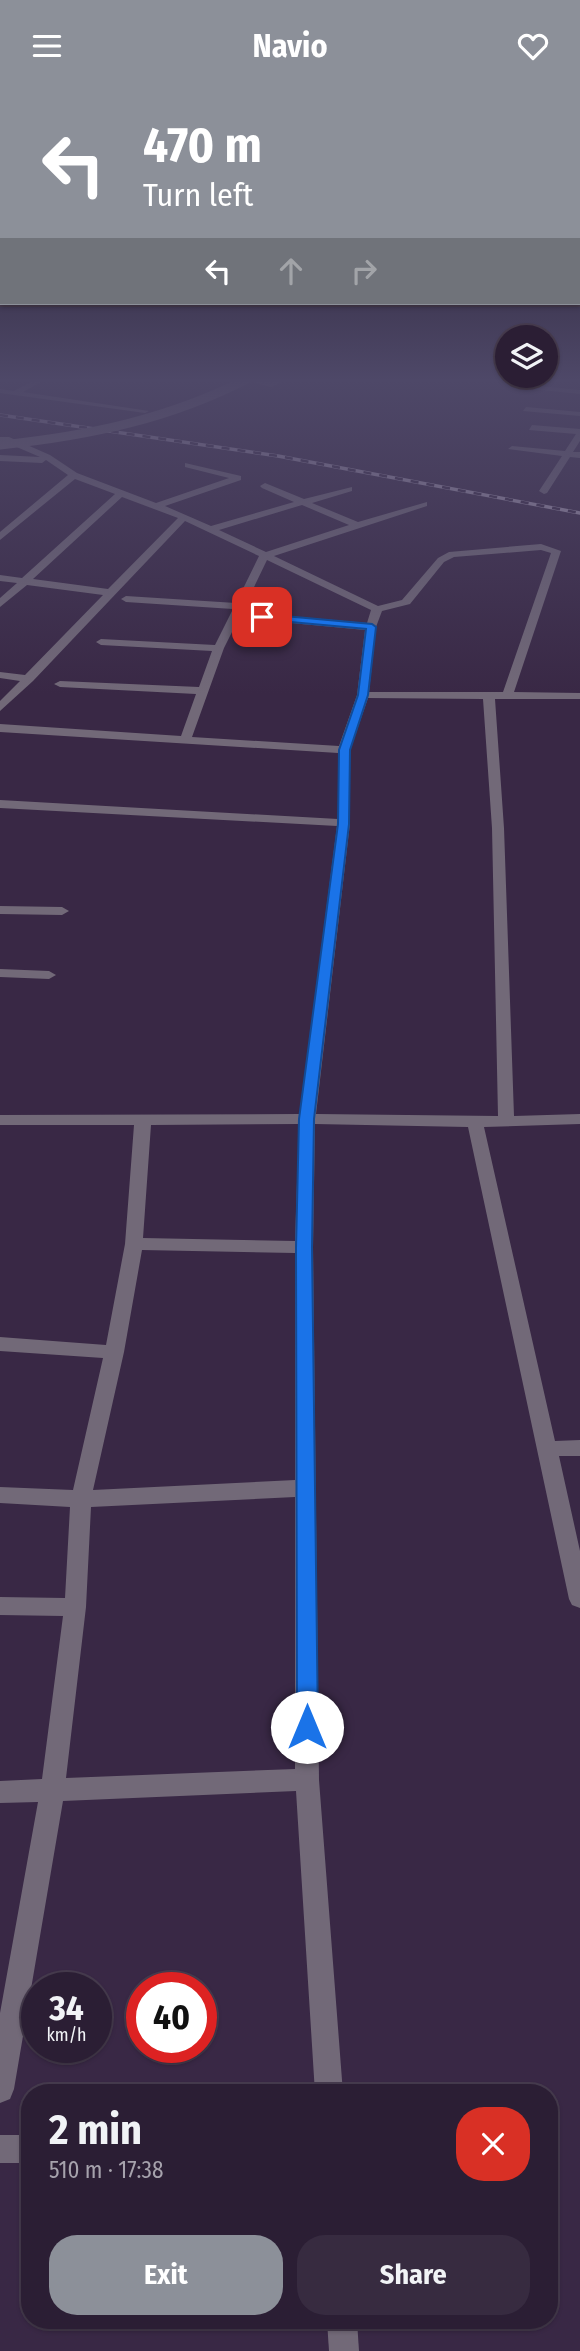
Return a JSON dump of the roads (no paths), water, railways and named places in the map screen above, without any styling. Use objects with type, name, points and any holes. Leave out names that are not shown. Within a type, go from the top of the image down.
[{"type":"street","points":[[0,537],[64,483]]},
{"type":"street","points":[[96,483],[184,517],[377,609],[406,602],[441,560],[452,554],[541,547],[556,551],[507,697]]},
{"type":"street","points":[[154,507],[222,483]]},
{"type":"street","points":[[544,491],[549,483]]},
{"type":"street","points":[[265,486],[358,526]]},
{"type":"street","points":[[208,530],[349,488]]},
{"type":"street","points":[[0,604],[121,493]]},
{"type":"street","points":[[185,740],[219,648],[264,556],[424,504]]},
{"type":"street","points":[[0,708],[184,517]]},
{"type":"street","points":[[0,578],[112,593]]},
{"type":"street","points":[[126,599],[372,627]]},
{"type":"street","points":[[328,2084],[307,1780],[304,1248],[307,1119],[344,824],[344,750],[363,695],[377,609]]},
{"type":"street","points":[[101,642],[219,648]]},
{"type":"street","points":[[0,675],[29,679]]},
{"type":"street","points":[[60,684],[202,691]]},
{"type":"street","points":[[363,695],[580,696]]},
{"type":"street","points":[[489,696],[498,828],[506,1122]]},
{"type":"street","points":[[0,728],[344,750]]},
{"type":"street","points":[[0,804],[344,824]]},
{"type":"street","points":[[0,910],[62,911]]},
{"type":"street","points":[[0,973],[48,975]]},
{"type":"street","points":[[0,2089],[52,1792],[75,1607],[81,1499],[114,1352],[134,1244],[142,1119]]},
{"type":"street","points":[[0,1120],[307,1119],[506,1122],[580,1119]]},
{"type":"street","points":[[475,1122],[580,1599]]},
{"type":"street","points":[[134,1244],[304,1248]]},
{"type":"street","points":[[0,1344],[114,1352]]},
{"type":"street","points":[[548,1449],[580,1448]]},
{"type":"street","points":[[0,1495],[81,1499],[306,1488]]},
{"type":"street","points":[[0,1606],[75,1607]]},
{"type":"street","points":[[0,1792],[307,1780]]},
{"type":"street","points":[[0,2149],[21,2149]]},
{"type":"street","points":[[343,2329],[344,2351]]},
{"type":"railway","points":[[424,483],[580,513]]}]
